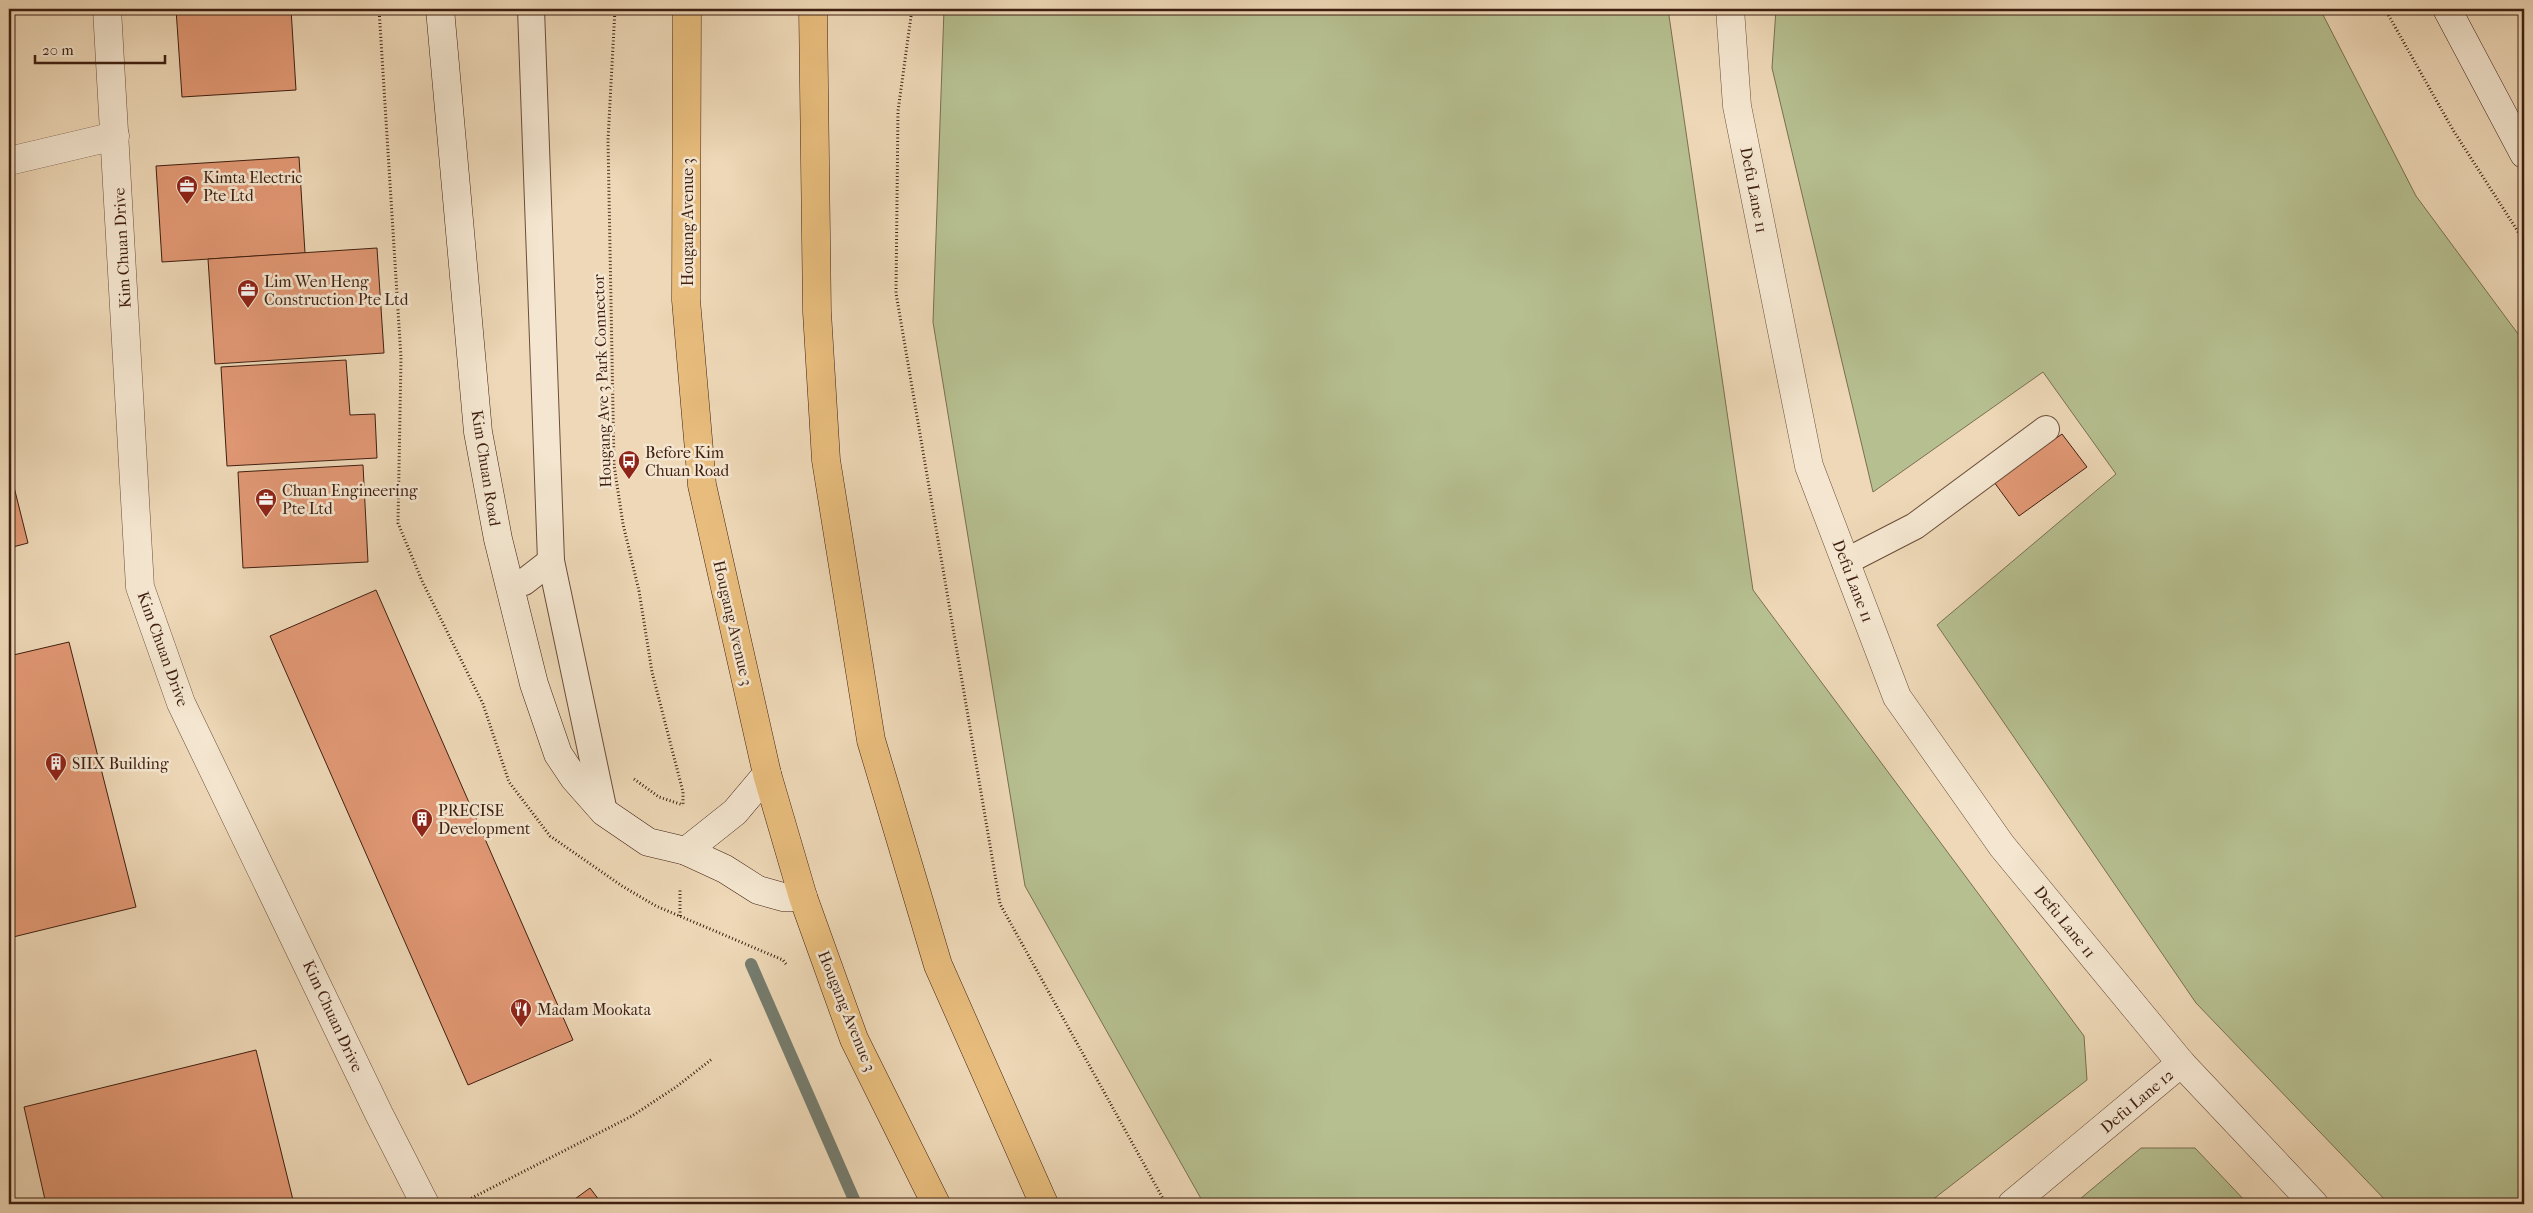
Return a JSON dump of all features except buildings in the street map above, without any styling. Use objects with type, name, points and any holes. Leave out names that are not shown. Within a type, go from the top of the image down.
[{"type":"highway","name":"Hougang Avenue 3","points":[[687,9],[686,300],[702,485],[767,774],[803,896],[854,1039],[936,1204]]},
{"type":"highway","points":[[814,9],[817,312],[826,460],[871,740],[938,965],[1044,1204]]},
{"type":"street","name":"Kim Chuan Drive","points":[[107,9],[140,587],[181,703],[425,1204]]},
{"type":"street","name":"Kim Chuan Road","points":[[440,9],[478,432],[498,539],[534,684],[558,754],[574,778],[604,812],[648,842],[686,851],[725,869],[758,890],[782,897],[803,896]]},
{"type":"street","name":"Defu Lane 11","points":[[1730,9],[1737,106],[1809,466],[1897,697],[2002,846],[2181,1064]]},
{"type":"street","points":[[2447,9],[2524,154]]},
{"type":"street","points":[[9,162],[115,136]]},
{"type":"street","points":[[686,851],[735,812],[767,774]]},
{"type":"street","name":"Defu Lane 12","points":[[2012,1204],[2181,1064],[2314,1204]]},
{"type":"lane","points":[[531,9],[551,560],[604,812]]},
{"type":"lane","points":[[1845,562],[1915,526],[2046,429]]},
{"type":"lane","points":[[510,586],[524,582],[551,560]]},
{"type":"path","name":"Hougang Ave 3 Park Connector","points":[[615,9],[608,140],[614,466],[623,524],[639,591],[652,672],[683,792],[683,805]]},
{"type":"path","points":[[912,9],[898,111],[896,293],[1000,904],[1166,1204]]},
{"type":"path","points":[[2385,9],[2453,130],[2524,241]]},
{"type":"path","points":[[458,1204],[632,1116],[676,1087],[712,1059]]},
{"type":"green space","points":[[944,9],[1668,9],[1753,590],[2084,1036],[2087,1080],[1927,1204],[1204,1204],[1025,886],[933,322]]},
{"type":"green space","points":[[1776,9],[2320,9],[2416,196],[2524,342],[2524,1204],[2389,1204],[2196,1003],[1937,625],[2116,474],[2043,372],[1873,492],[1772,68]]},
{"type":"green space","points":[[2141,1148],[2195,1148],[2248,1204],[2074,1204]]},
{"type":"waterway","points":[[751,964],[856,1204]]},
{"type":"place","name":"Kimta Electric Pte Ltd","points":[[187,205]]},
{"type":"place","name":"Lim Wen Heng Construction Pte Ltd","points":[[248,309]]},
{"type":"place","name":"Before Kim Chuan Road","points":[[629,480]]},
{"type":"place","name":"Chuan Engineering Pte Ltd","points":[[266,518]]},
{"type":"place","name":"SIIX Building","points":[[56,782]]},
{"type":"place","name":"PRECISE Development","points":[[422,838]]},
{"type":"place","name":"Madam Mookata","points":[[521,1028]]}]
